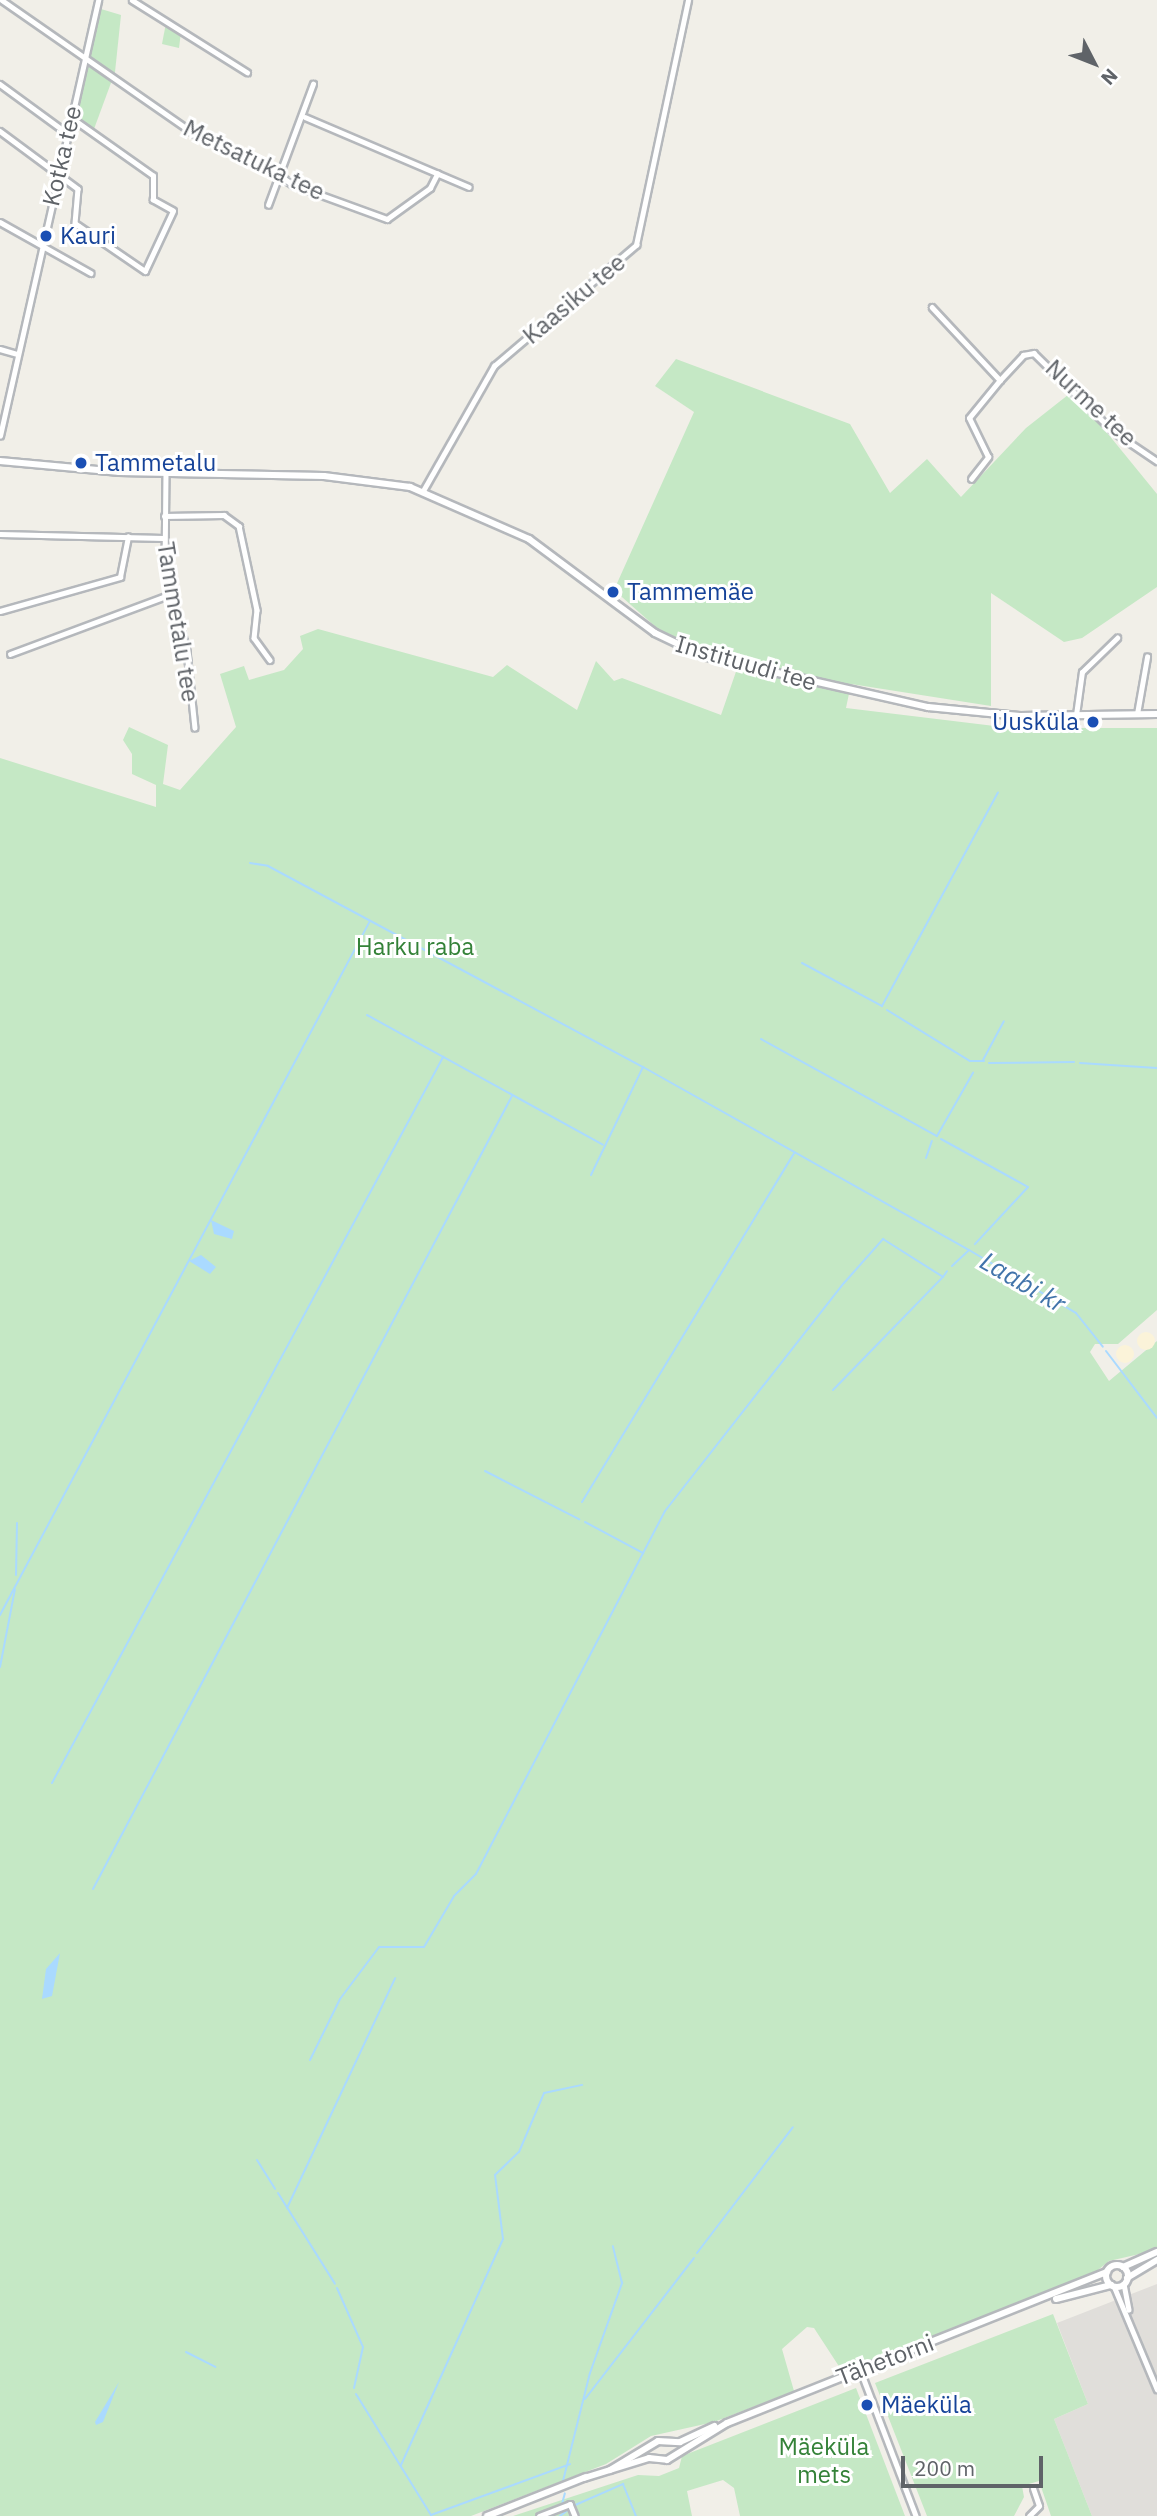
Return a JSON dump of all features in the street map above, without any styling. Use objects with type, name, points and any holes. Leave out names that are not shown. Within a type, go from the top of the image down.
[{"type":"street","name":"Metsatuka tee","points":[[2,0],[203,140],[281,176],[387,219],[430,188],[437,174]]},
{"type":"street","name":"Kotka tee","points":[[0,436],[98,0]]},
{"type":"street","points":[[132,0],[247,72]]},
{"type":"street","name":"Kaasiku tee","points":[[423,491],[494,366],[639,239],[688,0]]},
{"type":"street","points":[[0,84],[67,133]]},
{"type":"street","points":[[268,205],[305,117],[313,84]]},
{"type":"street","points":[[305,117],[469,187]]},
{"type":"street","points":[[0,131],[78,189],[75,223],[145,271],[173,216],[153,201],[153,176],[70,118]]},
{"type":"street","points":[[0,222],[90,272]]},
{"type":"street","points":[[932,307],[1000,380],[969,418],[988,457],[971,480]]},
{"type":"street","points":[[0,349],[17,354]]},
{"type":"street","name":"Nurme tee","points":[[1000,380],[1023,355],[1039,356],[1114,432],[1157,461]]},
{"type":"street","name":"Instituudi tee","points":[[0,461],[166,474],[324,476],[423,491],[533,541],[682,649],[928,707],[1076,716],[1157,714]]},
{"type":"street","name":"Tammetalu tee","points":[[166,474],[163,538],[171,594],[187,651],[195,728]]},
{"type":"street","points":[[164,516],[224,515],[242,534],[257,610],[254,638],[270,660]]},
{"type":"street","points":[[0,534],[163,538]]},
{"type":"street","points":[[0,611],[120,577],[128,537]]},
{"type":"street","points":[[10,654],[171,594]]},
{"type":"street","points":[[1076,716],[1082,672],[1116,638]]},
{"type":"street","points":[[1137,714],[1147,657]]},
{"type":"street","points":[[1133,2325],[1123,2267],[1157,2252]]},
{"type":"street","points":[[1126,2281],[1157,2260]]},
{"type":"street","name":"Tähetorni","points":[[652,2448],[727,2423],[1123,2267]]},
{"type":"street","points":[[1107,2272],[1133,2325],[1157,2389]]},
{"type":"street","name":"Tähetorni","points":[[1044,2300],[1126,2281]]},
{"type":"street","points":[[860,2369],[916,2516]]},
{"type":"street","name":"Tähetorni","points":[[656,2459],[672,2455],[727,2423]]},
{"type":"street","points":[[669,2442],[672,2455]]},
{"type":"street","points":[[487,2516],[652,2448],[656,2459],[584,2478]]},
{"type":"street","points":[[1029,2516],[1040,2507],[1033,2489]]},
{"type":"street","points":[[539,2516],[570,2504],[575,2516]]},
{"type":"shaded area","points":[[1157,2284],[1157,2516],[1092,2516],[1054,2419],[1088,2404],[1057,2323]]},
{"type":"green space","points":[[101,9],[121,15],[115,72],[94,129],[75,117]]},
{"type":"green space","points":[[166,23],[181,32],[179,48],[162,44]]},
{"type":"green space","name":"Harku raba","points":[[676,359],[850,424],[890,493],[927,459],[961,497],[1026,428],[1073,391],[1157,494],[1157,587],[1082,638],[1064,642],[991,593],[991,706],[851,684],[846,708],[1011,728],[1157,728],[1157,1310],[1118,1344],[1095,1344],[1090,1352],[1109,1381],[1157,1341],[1157,2250],[1109,2261],[1093,2274],[842,2371],[814,2328],[807,2327],[782,2349],[794,2391],[714,2422],[651,2436],[606,2464],[471,2516],[0,2516],[0,758],[156,807],[156,785],[132,774],[132,754],[123,740],[129,727],[168,745],[163,784],[180,790],[236,727],[220,674],[244,666],[249,680],[284,670],[303,649],[300,636],[318,629],[493,677],[507,665],[577,710],[596,661],[614,681],[622,678],[721,715],[739,663],[666,636],[614,590],[694,412],[655,386]]},
{"type":"green space","points":[[1053,2314],[1088,2404],[1054,2419],[1092,2516],[1051,2516],[1039,2481],[1022,2486],[1024,2497],[1014,2516],[927,2516],[875,2383]]},
{"type":"green space","name":"Mäeküla mets","points":[[856,2388],[905,2516],[740,2516],[734,2488],[723,2480],[687,2491],[692,2516],[513,2516],[638,2475],[659,2476],[679,2468],[682,2456]]},
{"type":"sand","points":[[1146,1332],[1152,1335],[1155,1341],[1152,1347],[1146,1350],[1140,1347],[1137,1341],[1140,1335]]},
{"type":"sand","points":[[1125,1345],[1131,1348],[1134,1354],[1131,1360],[1125,1363],[1119,1360],[1116,1354],[1119,1348]]},
{"type":"water","points":[[211,1220],[234,1231],[232,1239],[214,1234]]},
{"type":"water","points":[[201,1255],[216,1267],[210,1274],[189,1261]]},
{"type":"water","points":[[60,1953],[52,1996],[42,1999],[46,1969]]},
{"type":"water","points":[[119,2382],[103,2422],[96,2425],[95,2422]]},
{"type":"waterway","points":[[802,963],[882,1006],[998,792]]},
{"type":"waterway","points":[[250,863],[268,866],[643,1067],[969,1250],[1076,1313],[1103,1347]]},
{"type":"waterway","points":[[0,1615],[370,921]]},
{"type":"waterway","points":[[887,1010],[970,1061],[984,1061]]},
{"type":"waterway","points":[[367,1015],[603,1145]]},
{"type":"waterway","points":[[983,1060],[1004,1021]]},
{"type":"waterway","points":[[761,1039],[937,1136],[973,1073]]},
{"type":"waterway","points":[[52,1783],[443,1057]]},
{"type":"waterway","points":[[989,1063],[1074,1062]]},
{"type":"waterway","points":[[1080,1063],[1157,1068]]},
{"type":"waterway","points":[[591,1175],[643,1067]]},
{"type":"waterway","points":[[93,1889],[512,1096]]},
{"type":"waterway","points":[[941,1139],[1028,1187],[975,1244]]},
{"type":"waterway","points":[[926,1158],[932,1141]]},
{"type":"waterway","points":[[582,1502],[794,1153]]},
{"type":"waterway","points":[[310,2060],[340,1999],[379,1947],[424,1947],[454,1896],[476,1874],[665,1511],[844,1283],[883,1239],[943,1277],[947,1271]]},
{"type":"waterway","points":[[952,1266],[969,1250]]},
{"type":"waterway","points":[[833,1390],[942,1278]]},
{"type":"waterway","name":"Laabi kr","points":[[1106,1351],[1157,1418]]},
{"type":"waterway","points":[[485,1471],[579,1519]]},
{"type":"waterway","points":[[585,1522],[643,1553]]},
{"type":"waterway","points":[[16,1575],[17,1523]]},
{"type":"waterway","points":[[0,1667],[15,1589]]},
{"type":"waterway","points":[[287,2208],[395,1978]]},
{"type":"waterway","points":[[401,2465],[503,2239],[495,2175],[519,2152],[544,2093],[582,2085]]},
{"type":"waterway","points":[[697,2253],[793,2127]]},
{"type":"waterway","points":[[257,2160],[275,2189]]},
{"type":"waterway","points":[[278,2193],[335,2284]]},
{"type":"waterway","points":[[563,2481],[590,2373],[622,2283],[613,2246]]},
{"type":"waterway","points":[[585,2399],[694,2258]]},
{"type":"waterway","points":[[337,2288],[363,2347],[354,2388]]},
{"type":"waterway","points":[[186,2352],[215,2367]]},
{"type":"waterway","points":[[356,2394],[431,2515],[570,2464]]},
{"type":"waterway","points":[[573,2506],[623,2484],[636,2516]]},
{"type":"waterway","points":[[562,2504],[565,2493]]},
{"type":"waterway","points":[[560,2516],[568,2510]]},
{"type":"place","name":"Kauri","points":[[46,236]]},
{"type":"place","name":"Tammetalu","points":[[81,463]]},
{"type":"place","name":"Tammemäe","points":[[613,592]]},
{"type":"place","name":"Uusküla","points":[[1093,722]]},
{"type":"place","name":"Mäeküla","points":[[867,2405]]}]
